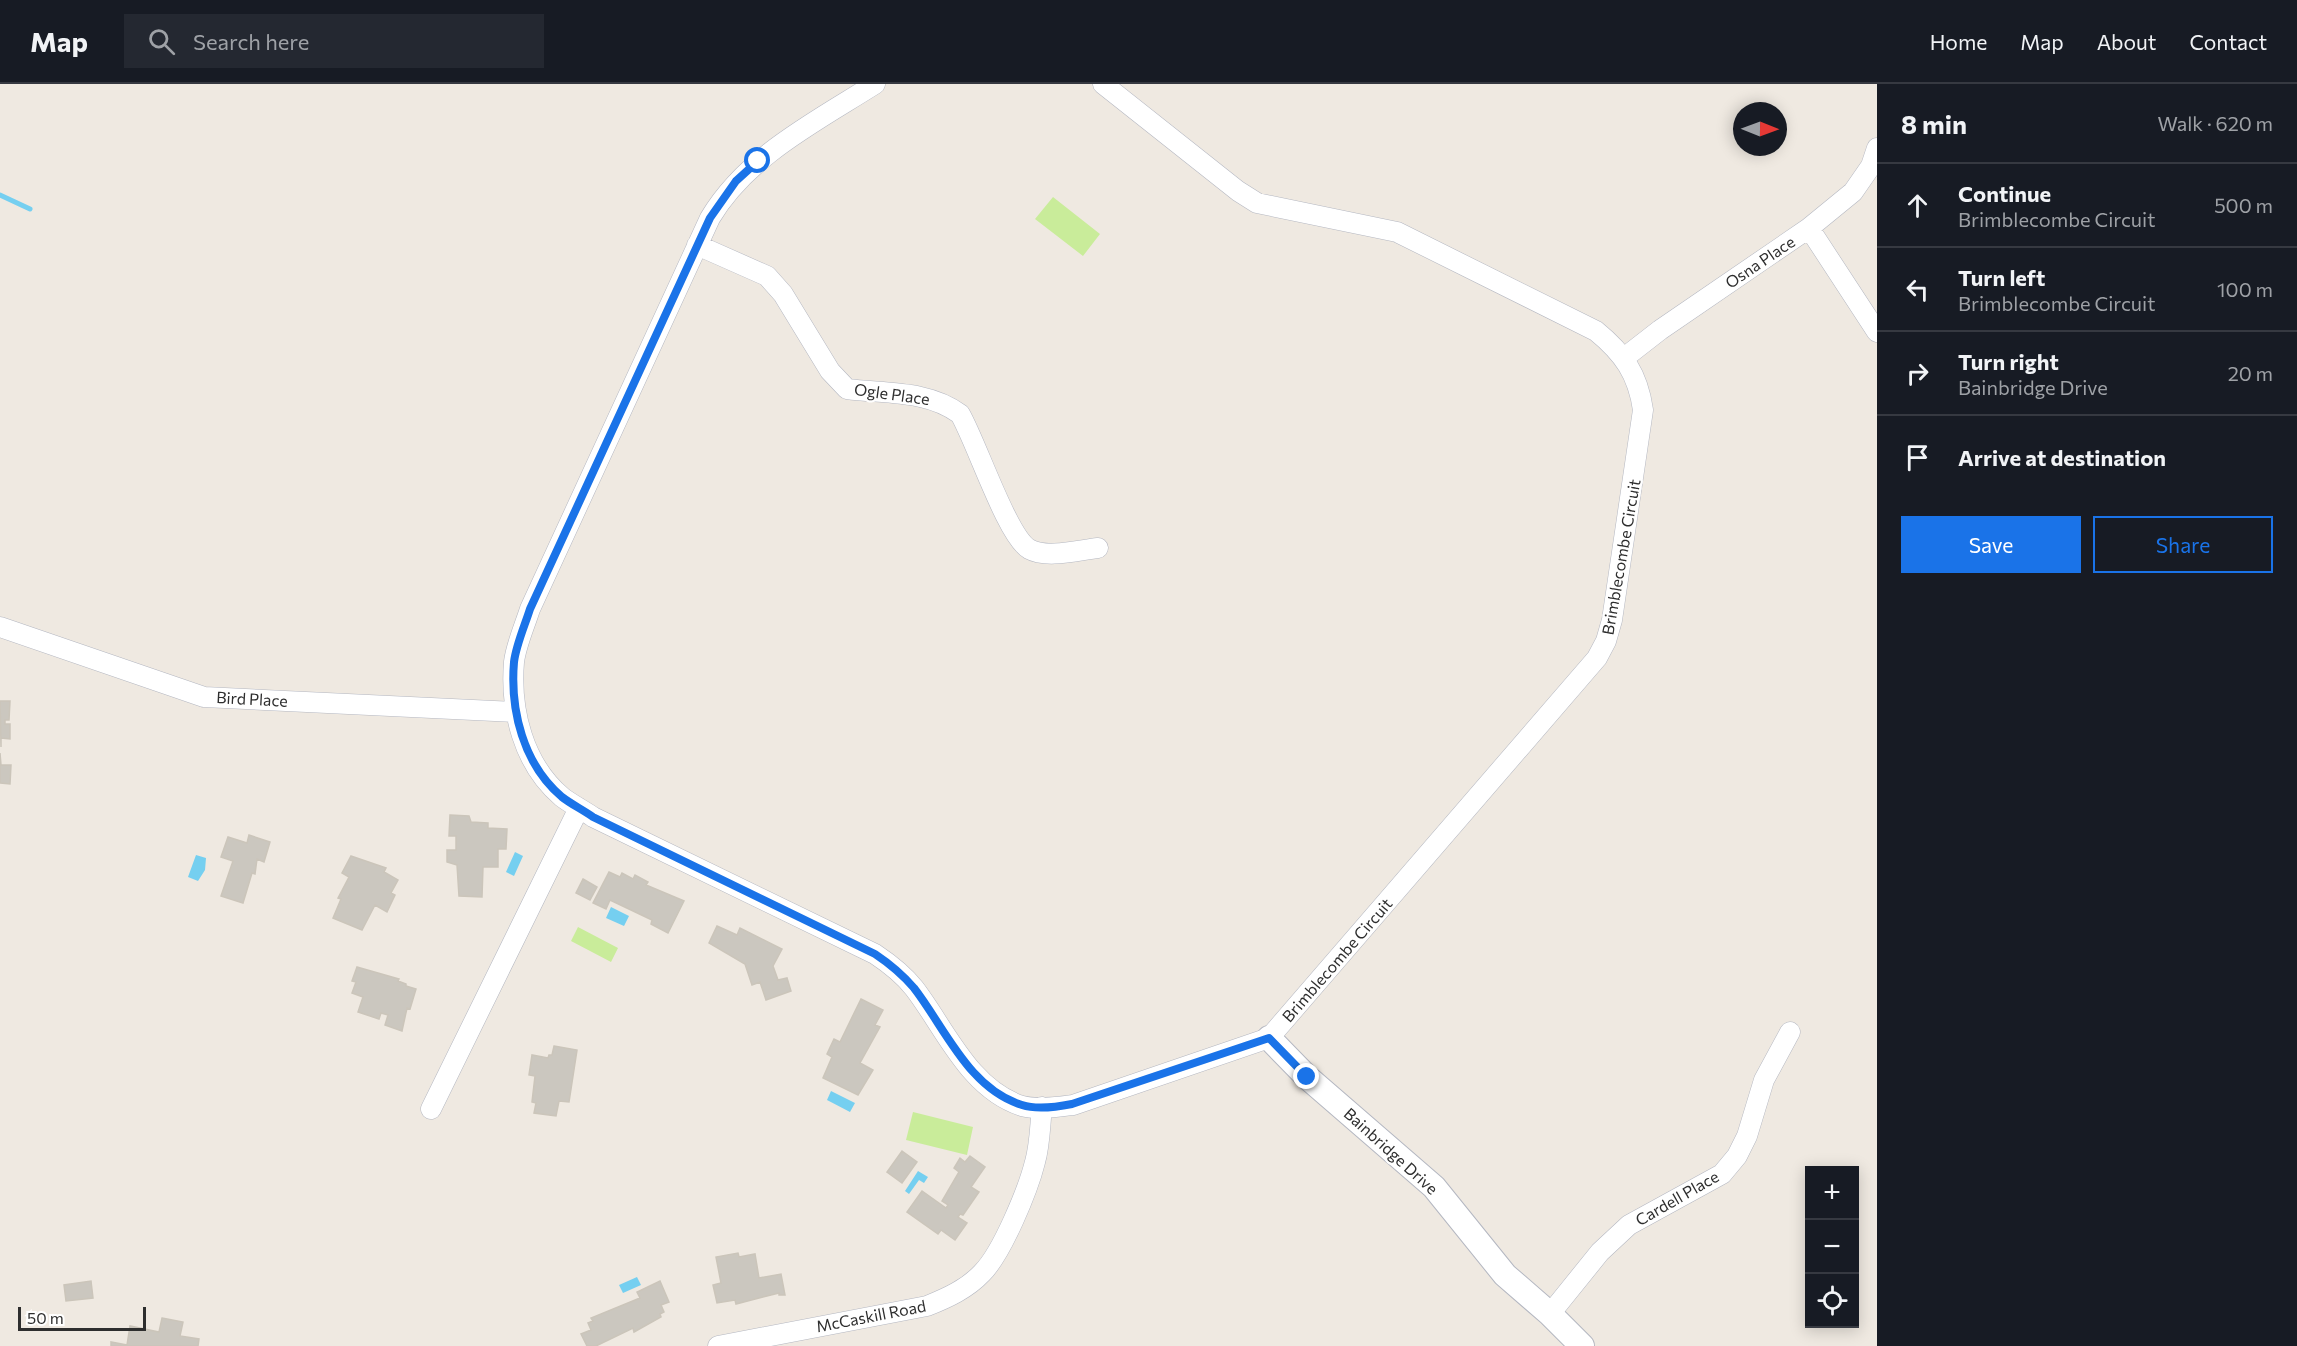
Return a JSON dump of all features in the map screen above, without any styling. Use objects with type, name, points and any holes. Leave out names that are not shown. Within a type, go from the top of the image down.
[{"type":"street","name":"Brimblecombe Circuit","points":[[875,84],[758,161],[736,181],[710,218],[530,609],[514,660],[514,712],[524,740],[538,768],[561,796],[579,808],[875,954],[896,968],[914,988],[967,1064],[986,1084],[1002,1097],[1023,1106],[1042,1107],[1072,1104],[1269,1038],[1536,730],[1597,658],[1606,641],[1612,620],[1643,410],[1640,388],[1624,358],[1613,344],[1581,323],[1396,232],[1257,203],[1238,191],[1103,84]]},
{"type":"street","name":"Osna Place","points":[[1624,358],[1660,330],[1809,228],[1853,192],[1871,166],[1877,148]]},
{"type":"street","points":[[1809,228],[1877,332]]},
{"type":"street","name":"Ogle Place","points":[[698,245],[767,276],[783,294],[830,371],[847,388],[929,397],[945,403],[960,414],[1019,541],[1031,550],[1051,552],[1098,548]]},
{"type":"street","name":"Bird Place","points":[[0,627],[204,697],[514,712]]},
{"type":"street","points":[[431,1109],[579,808]]},
{"type":"street","name":"Cardell Place","points":[[1550,1314],[1600,1252],[1629,1225],[1722,1174],[1737,1156],[1747,1136],[1764,1080],[1790,1032]]},
{"type":"street","name":"Bainbridge Drive","points":[[1269,1038],[1307,1077],[1434,1187],[1505,1275],[1550,1314],[1582,1346]]},
{"type":"street","name":"McCaskill Road","points":[[718,1346],[927,1306],[956,1294],[983,1273],[999,1248],[1021,1202],[1036,1161],[1042,1107]]},
{"type":"green space","points":[[1053,197],[1100,234],[1083,256],[1035,219]]},
{"type":"green space","points":[[578,927],[618,948],[611,962],[571,941]]},
{"type":"green space","points":[[913,1112],[973,1127],[967,1155],[906,1140]]},
{"type":"water","points":[[515,852],[523,856],[514,876],[506,872]]},
{"type":"water","points":[[196,855],[206,858],[205,870],[198,881],[188,877]]},
{"type":"water","points":[[611,907],[629,916],[624,926],[606,918]]},
{"type":"water","points":[[831,1091],[855,1103],[850,1112],[827,1100]]},
{"type":"water","points":[[918,1171],[928,1177],[924,1183],[919,1180],[909,1194],[905,1191]]},
{"type":"water","points":[[637,1277],[641,1285],[623,1293],[619,1285]]},
{"type":"building","points":[[0,701],[10,701],[9,720],[5,720],[5,724],[10,724],[10,739],[1,738],[1,747]]},
{"type":"building","points":[[0,753],[1,765],[11,765],[10,784],[0,783]]},
{"type":"building","points":[[450,815],[469,816],[471,822],[488,823],[488,828],[507,829],[506,849],[498,849],[498,867],[483,867],[482,897],[459,896],[457,865],[447,862],[447,850],[456,850],[456,836],[449,836]]},
{"type":"building","points":[[249,835],[270,842],[264,862],[257,859],[255,874],[252,873],[243,903],[221,896],[233,861],[221,857],[228,837],[247,843]]},
{"type":"building","points":[[351,856],[386,868],[384,872],[398,880],[391,893],[395,895],[387,912],[375,905],[362,930],[333,918],[341,899],[338,898],[349,877],[342,873]]},
{"type":"building","points":[[609,872],[620,877],[622,873],[633,879],[635,875],[648,882],[646,885],[684,901],[668,933],[651,924],[652,920],[610,900],[606,909],[593,903]]},
{"type":"building","points":[[583,879],[597,887],[590,900],[576,893]]},
{"type":"building","points":[[717,926],[737,935],[740,928],[782,949],[773,966],[778,980],[787,978],[791,991],[766,1000],[760,982],[752,985],[745,964],[709,943]]},
{"type":"building","points":[[357,967],[399,979],[398,981],[406,986],[416,989],[410,1009],[407,1008],[402,1031],[385,1025],[388,1015],[381,1013],[379,1019],[358,1012],[363,997],[352,993],[356,982],[352,981]]},
{"type":"building","points":[[861,999],[883,1010],[875,1025],[880,1027],[860,1063],[873,1070],[858,1095],[823,1078],[832,1057],[827,1054],[834,1039],[840,1042]]},
{"type":"building","points":[[554,1046],[577,1050],[569,1102],[559,1101],[556,1116],[534,1113],[536,1103],[532,1102],[535,1076],[529,1075],[532,1055],[548,1058],[552,1055]]},
{"type":"building","points":[[902,1151],[917,1162],[902,1183],[887,1172]]},
{"type":"building","points":[[970,1156],[985,1167],[971,1187],[979,1192],[963,1215],[960,1214],[958,1217],[967,1223],[955,1240],[941,1230],[938,1234],[907,1212],[922,1191],[946,1208],[948,1205],[942,1201],[959,1172],[954,1168],[960,1158],[965,1162]]},
{"type":"building","points":[[738,1253],[739,1257],[755,1254],[759,1278],[781,1274],[785,1295],[779,1295],[779,1293],[736,1304],[735,1300],[717,1303],[713,1285],[721,1283],[716,1257]]},
{"type":"building","points":[[91,1281],[93,1298],[66,1301],[64,1285]]},
{"type":"building","points":[[660,1281],[669,1302],[661,1305],[664,1312],[660,1314],[661,1317],[634,1332],[633,1328],[596,1346],[587,1346],[581,1334],[591,1330],[588,1323],[593,1321],[591,1318],[640,1298],[637,1292]]},
{"type":"building","points":[[162,1318],[183,1322],[180,1336],[199,1339],[198,1346],[111,1346],[111,1342],[127,1345],[130,1326],[159,1332]]},
{"type":"waterway","points":[[0,195],[30,209]]},
{"type":"route","points":[[758,161],[736,181],[710,218],[530,609],[514,660],[514,712],[524,740],[538,768],[561,796],[593,817],[875,954],[896,968],[914,988],[967,1064],[1002,1097],[1023,1106],[1055,1107],[1072,1104],[1269,1038],[1307,1077]]}]
